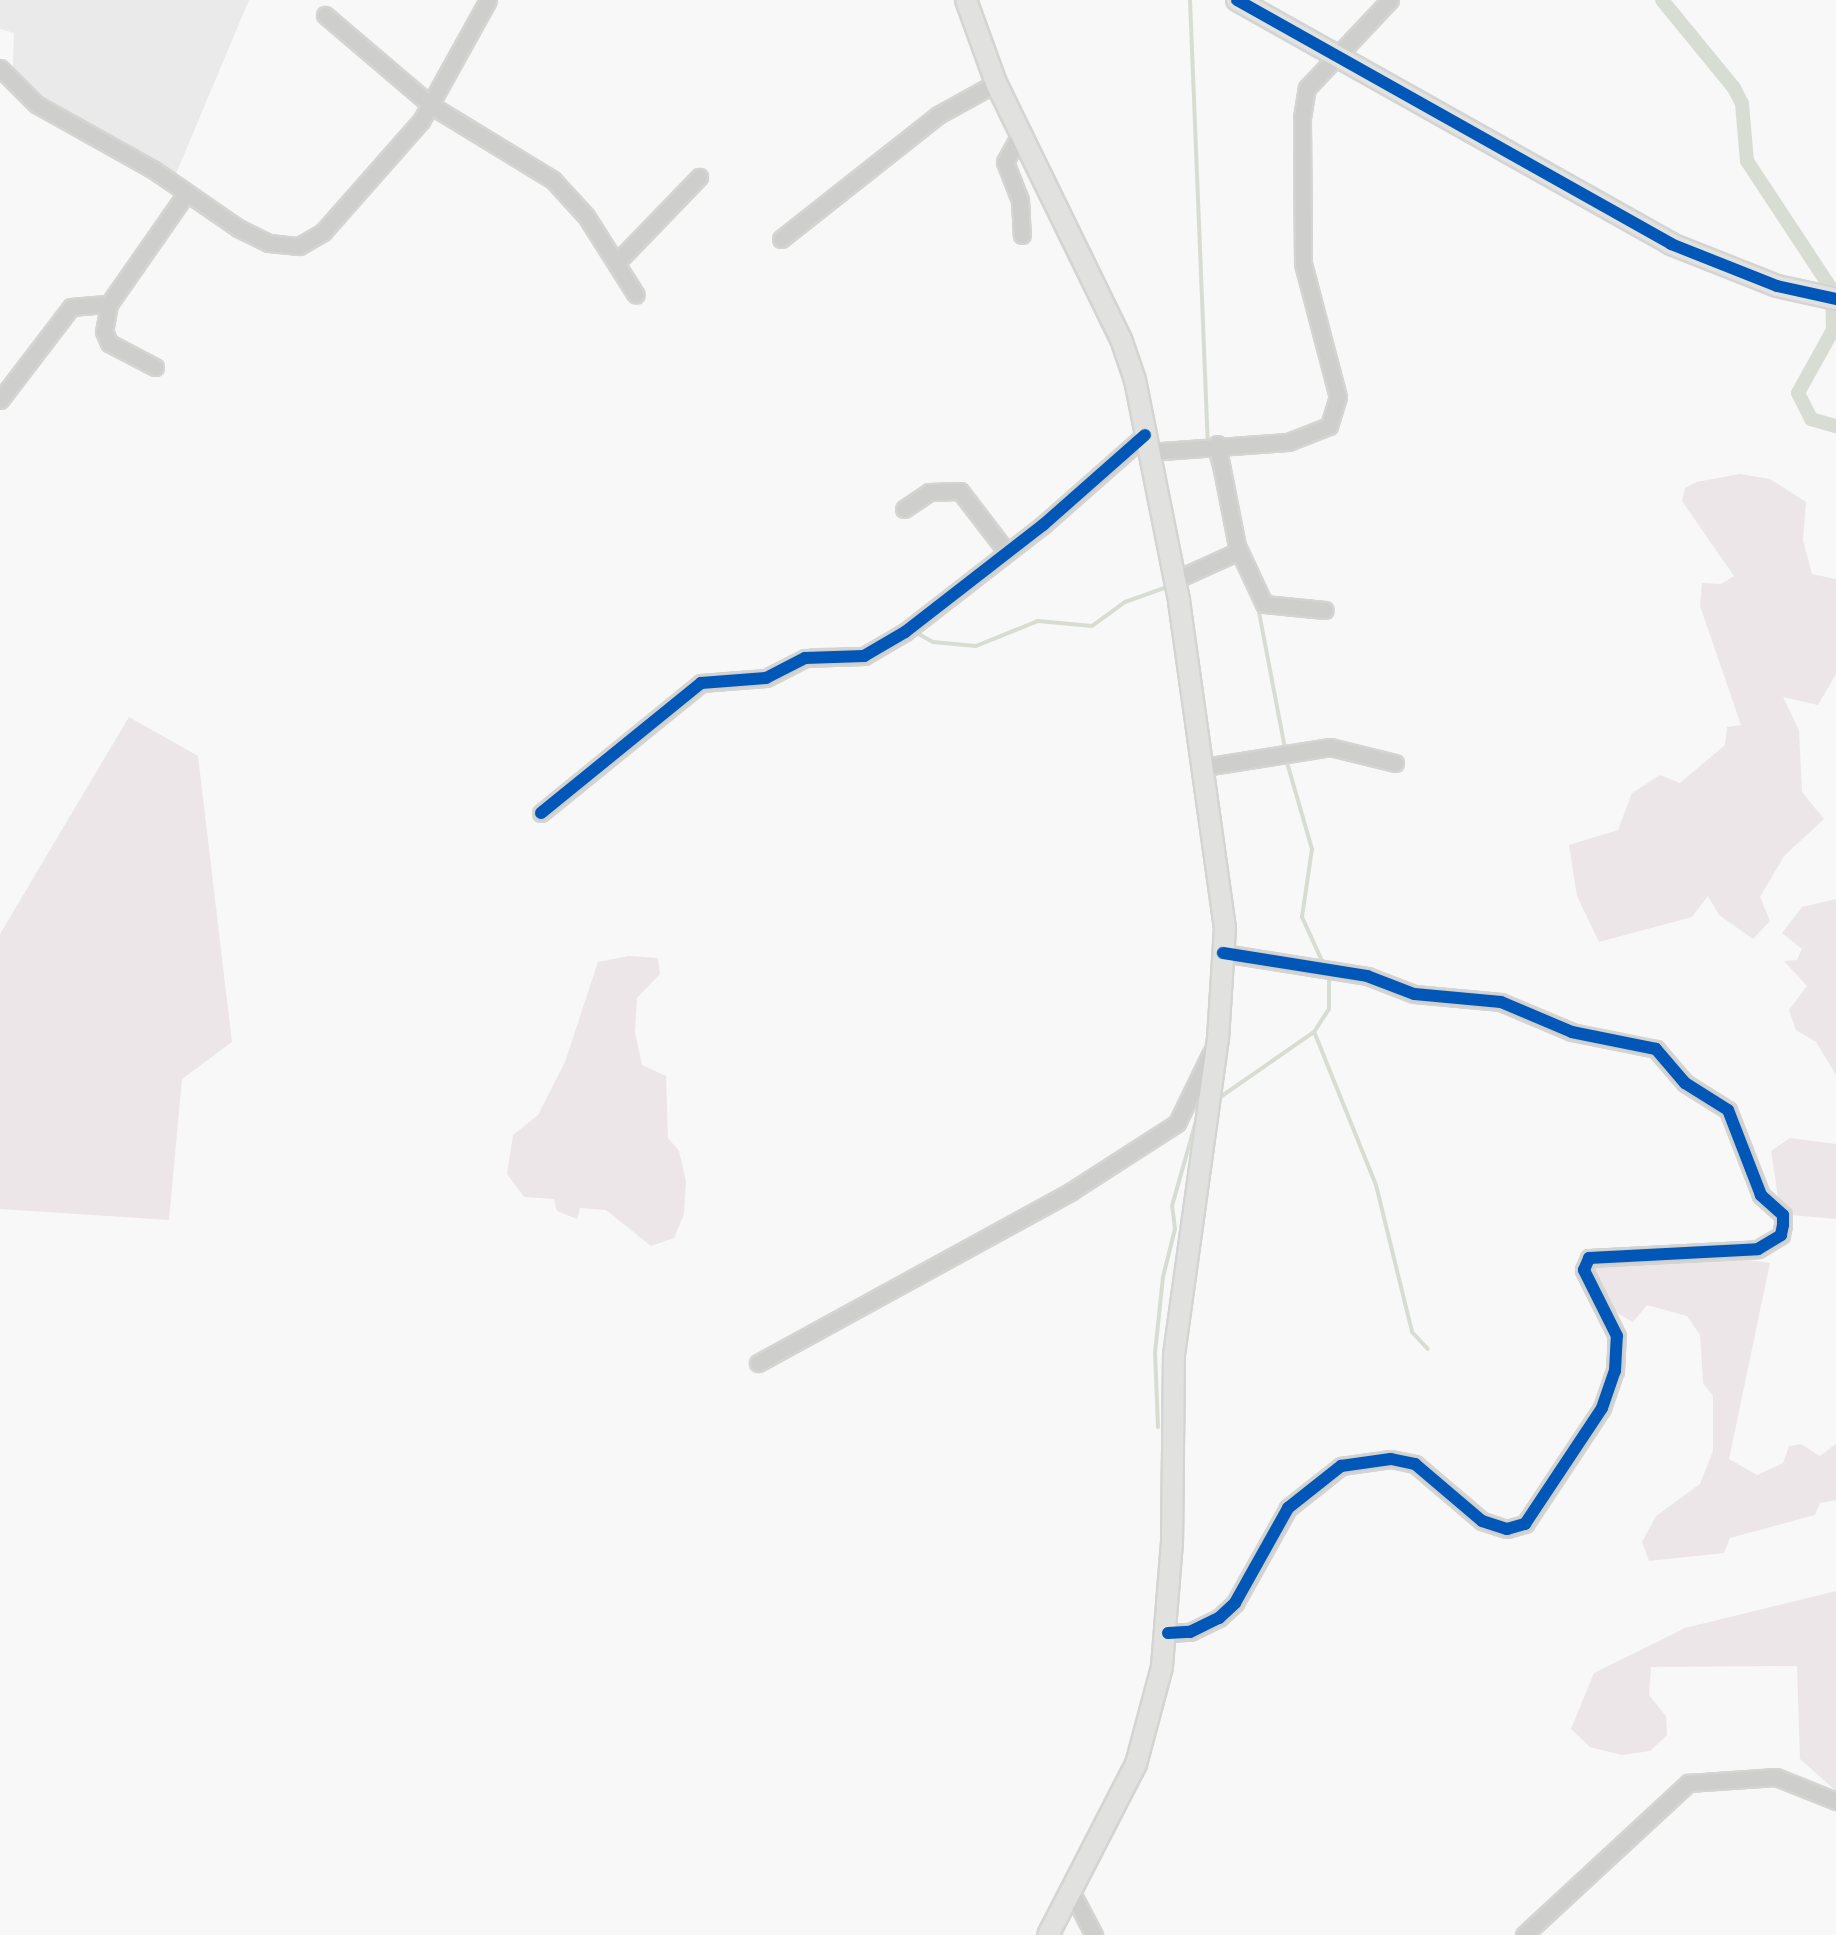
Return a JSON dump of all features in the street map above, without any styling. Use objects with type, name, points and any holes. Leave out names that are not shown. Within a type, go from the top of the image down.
[{"type":"main road","points":[[966,0],[996,83],[1121,338],[1176,583],[1204,767],[1223,953],[1218,1038],[1174,1354],[1168,1633],[1136,1764],[1048,1935]]},
{"type":"main road","points":[[1237,0],[1671,244],[1777,286],[1830,298]]},
{"type":"street","points":[[0,68],[4,79],[36,104],[154,170],[185,195],[269,243],[311,244],[432,106],[445,68],[488,0]]},
{"type":"street","points":[[541,813],[701,683],[766,678],[805,658],[864,656],[909,629],[1147,446],[1302,438],[1329,426],[1336,414],[1338,397],[1308,297],[1301,226],[1307,88],[1390,0]]},
{"type":"street","points":[[325,15],[432,106],[553,180],[618,261],[636,295]]},
{"type":"street","points":[[782,239],[938,115],[996,83]]},
{"type":"street","points":[[1020,133],[1005,162],[1020,200],[1022,235]]},
{"type":"street","points":[[618,261],[699,176]]},
{"type":"street","points":[[156,367],[110,343],[104,331],[109,304],[185,195]]},
{"type":"street","points":[[0,400],[71,307],[109,304]]},
{"type":"street","points":[[1208,444],[1239,551],[1264,604],[1324,610]]},
{"type":"street","points":[[904,509],[929,492],[960,491],[1006,551]]},
{"type":"street","points":[[1176,583],[1239,551]]},
{"type":"street","points":[[1204,767],[1330,747],[1395,763]]},
{"type":"street","points":[[1168,1633],[1203,1628],[1227,1611],[1288,1508],[1305,1488],[1341,1466],[1390,1459],[1415,1464],[1482,1521],[1507,1529],[1525,1524],[1602,1408],[1615,1371],[1616,1336],[1584,1270],[1589,1258],[1758,1249],[1781,1235],[1783,1225],[1783,1215],[1761,1195],[1728,1110],[1685,1084],[1656,1049],[1572,1032],[1500,1002],[1414,994],[1368,976],[1223,953]]},
{"type":"street","points":[[758,1362],[1070,1192],[1177,1123],[1218,1038]]},
{"type":"street","points":[[1524,1935],[1688,1783],[1776,1777],[1836,1801]]},
{"type":"street","points":[[1071,1891],[1094,1935]]},
{"type":"shaded area","points":[[0,0],[249,0],[170,188],[12,93],[14,33],[0,29]]},
{"type":"shaded area","points":[[1740,474],[1770,479],[1806,502],[1803,540],[1812,574],[1836,579],[1836,674],[1818,705],[1783,697],[1799,730],[1802,792],[1824,819],[1784,856],[1760,897],[1770,921],[1753,939],[1719,915],[1708,896],[1692,917],[1599,942],[1577,896],[1569,845],[1618,830],[1632,793],[1660,775],[1680,783],[1725,745],[1727,727],[1741,725],[1700,606],[1702,583],[1721,584],[1734,576],[1682,501],[1685,488],[1696,482]]},
{"type":"shaded area","points":[[129,717],[198,756],[232,1042],[182,1079],[169,1220],[0,1209],[0,934]]},
{"type":"shaded area","points":[[1836,899],[1836,1075],[1816,1042],[1796,1030],[1789,1010],[1807,986],[1784,961],[1797,960],[1802,949],[1782,933],[1802,907]]},
{"type":"shaded area","points":[[629,956],[658,958],[660,974],[637,998],[635,1032],[642,1065],[666,1076],[668,1138],[679,1151],[686,1181],[684,1214],[674,1238],[651,1246],[606,1210],[580,1208],[577,1219],[557,1211],[554,1199],[524,1197],[507,1174],[513,1135],[538,1115],[565,1062],[598,962]]},
{"type":"shaded area","points":[[1790,1138],[1836,1144],[1836,1219],[1791,1215],[1778,1197],[1771,1151]]},
{"type":"shaded area","points":[[1713,1255],[1770,1263],[1729,1459],[1757,1475],[1783,1463],[1789,1446],[1801,1444],[1820,1456],[1836,1444],[1836,1500],[1820,1503],[1815,1515],[1730,1538],[1724,1553],[1649,1561],[1642,1542],[1656,1516],[1700,1484],[1713,1451],[1713,1396],[1703,1383],[1700,1335],[1687,1316],[1647,1305],[1633,1322],[1617,1313],[1591,1274],[1598,1266]]},
{"type":"shaded area","points":[[1836,1591],[1836,1791],[1800,1759],[1797,1666],[1651,1667],[1649,1695],[1666,1716],[1667,1735],[1650,1751],[1622,1755],[1590,1747],[1571,1729],[1594,1673],[1685,1628]]},
{"type":"waterway","points":[[1190,0],[1208,442]]},
{"type":"waterway","points":[[1662,0],[1734,88],[1742,104],[1747,161],[1832,290],[1833,330],[1798,393],[1811,419],[1836,426]]},
{"type":"waterway","points":[[1209,451],[1216,476]]},
{"type":"waterway","points":[[1235,557],[1245,580]]},
{"type":"waterway","points":[[915,632],[933,642],[976,646],[1038,621],[1092,626],[1125,602],[1170,586]]},
{"type":"waterway","points":[[1258,607],[1285,749]]},
{"type":"waterway","points":[[861,649],[883,637]]},
{"type":"waterway","points":[[811,650],[851,649]]},
{"type":"waterway","points":[[1286,759],[1312,849],[1302,917],[1323,963]]},
{"type":"waterway","points":[[1216,1100],[1314,1032],[1329,1009],[1329,976]]},
{"type":"waterway","points":[[1315,1034],[1376,1185],[1412,1332],[1428,1349]]},
{"type":"waterway","points":[[1158,1427],[1155,1353],[1163,1277],[1175,1229],[1172,1206],[1198,1114]]},
{"type":"cycle path","points":[[1237,0],[1671,244],[1777,286],[1836,299]]},
{"type":"cycle path","points":[[541,813],[701,683],[766,678],[805,658],[864,656],[905,632],[1043,525],[1145,435]]},
{"type":"cycle path","points":[[1168,1633],[1190,1632],[1219,1618],[1235,1603],[1288,1508],[1341,1466],[1391,1459],[1415,1464],[1482,1521],[1507,1529],[1525,1524],[1602,1408],[1615,1371],[1617,1336],[1584,1270],[1589,1258],[1758,1249],[1781,1235],[1783,1225],[1783,1215],[1761,1195],[1728,1110],[1685,1083],[1656,1049],[1572,1032],[1501,1002],[1414,994],[1367,976],[1223,953]]}]
